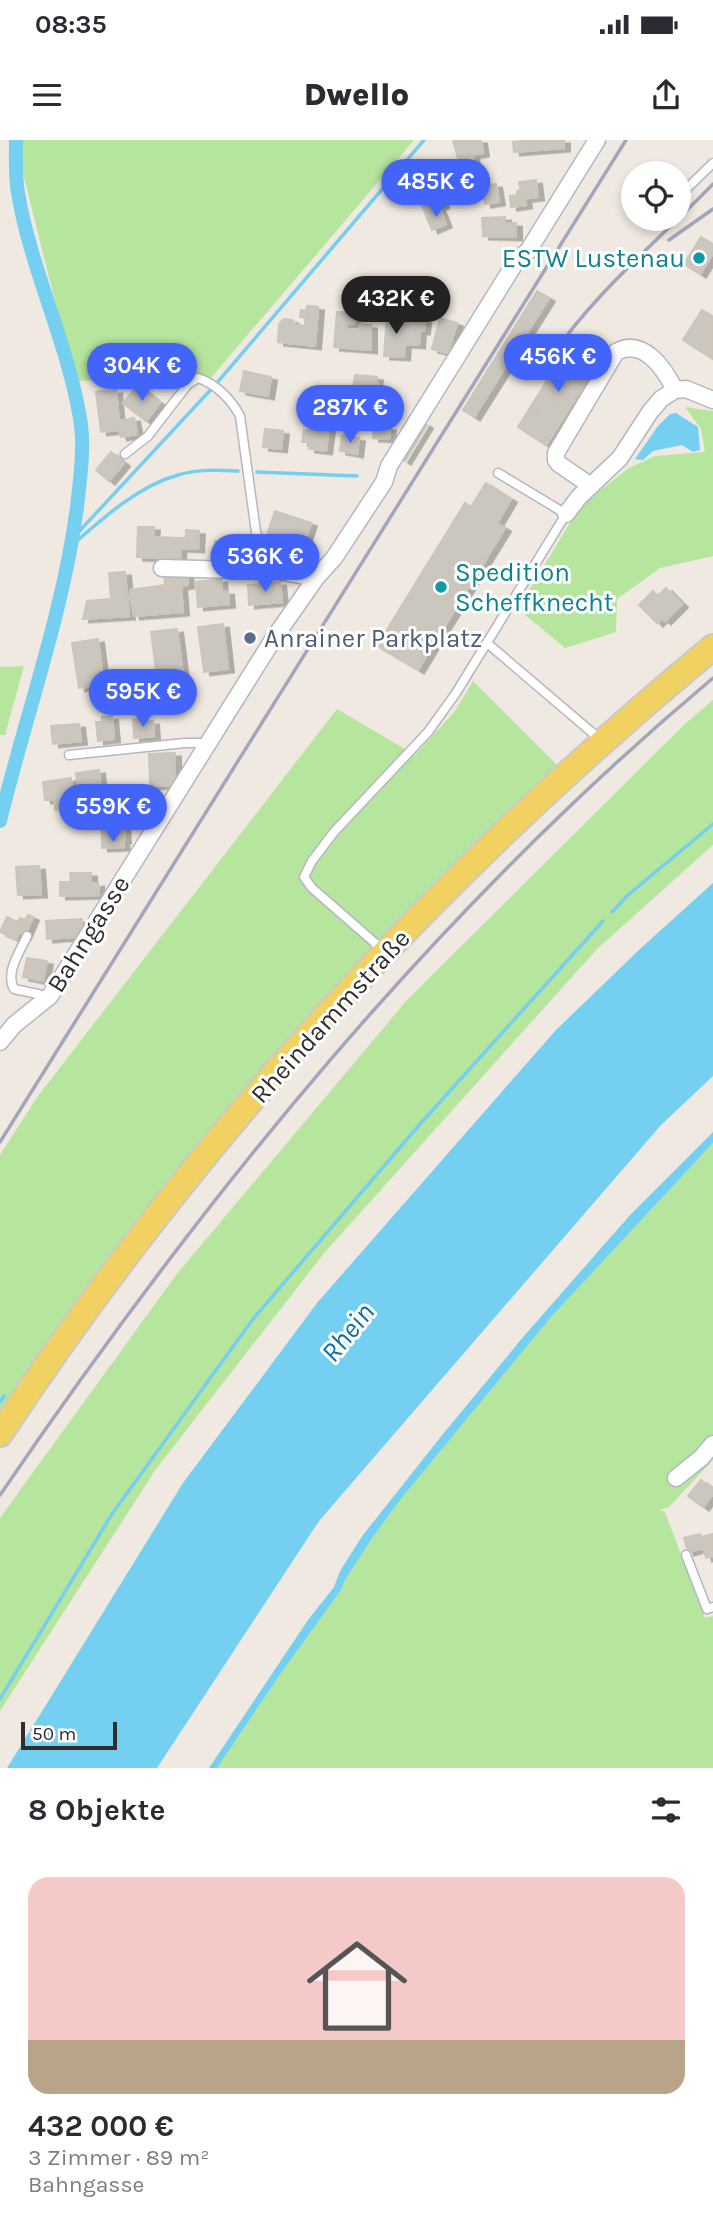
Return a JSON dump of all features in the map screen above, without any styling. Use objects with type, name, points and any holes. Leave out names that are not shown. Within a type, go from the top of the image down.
[{"type":"main road","name":"Rheindammstraße","points":[[0,1434],[93,1301],[170,1200],[308,1036],[385,952],[518,819],[602,741],[713,647]]},
{"type":"street","name":"Bahngasse","points":[[0,1041],[14,1025],[50,996],[274,638],[316,578],[334,558],[384,482],[388,466],[517,260],[527,251],[597,140]]},
{"type":"street","points":[[592,486],[559,464],[556,453],[616,352],[625,347],[636,348],[653,358],[668,376],[675,390]]},
{"type":"street","points":[[566,514],[620,458],[661,399],[675,390],[692,390],[713,400]]},
{"type":"street","points":[[162,568],[278,571],[316,578]]},
{"type":"street","points":[[677,1478],[713,1444]]},
{"type":"lane","points":[[691,184],[713,163]]},
{"type":"lane","points":[[125,454],[148,436],[188,384],[198,378],[220,391],[233,403],[240,416],[256,532],[265,556],[278,571]]},
{"type":"lane","points":[[385,952],[312,888],[304,877],[312,861],[334,832],[428,732],[456,693],[566,514],[498,473]]},
{"type":"lane","points":[[487,643],[602,741]]},
{"type":"lane","points":[[69,755],[207,743]]},
{"type":"lane","points":[[27,936],[10,972],[10,981],[14,989],[50,996]]},
{"type":"lane","points":[[686,1555],[707,1609],[713,1607]]},
{"type":"green space","points":[[22,140],[414,140],[210,379],[190,375],[75,381],[21,165]]},
{"type":"green space","points":[[685,407],[713,411],[713,556],[660,568],[617,599],[616,632],[565,648],[518,609],[580,506],[629,468],[655,456],[705,452],[701,429]]},
{"type":"green space","points":[[24,666],[5,735],[0,735],[0,667]]},
{"type":"green space","points":[[473,681],[563,771],[382,946],[0,1421],[0,1155],[38,1096],[337,709],[415,755],[455,711]]},
{"type":"green space","points":[[713,700],[713,845],[597,949],[325,1252],[156,1469],[0,1711],[0,1518],[176,1275],[407,1000],[686,723]]},
{"type":"green space","points":[[713,1143],[713,1460],[669,1507],[659,1510],[665,1512],[705,1618],[713,1616],[713,1768],[217,1768],[400,1500],[552,1316]]},
{"type":"water","points":[[676,413],[698,427],[700,450],[693,452],[682,445],[653,451],[643,460],[635,459],[658,426],[670,414]]},
{"type":"water","name":"Rhein","points":[[713,883],[713,1076],[661,1125],[319,1521],[157,1768],[7,1768],[183,1483],[317,1303],[556,1030]]},
{"type":"water","points":[[713,1132],[713,1143],[552,1316],[400,1500],[217,1768],[209,1768],[308,1620],[334,1587],[340,1571],[363,1535],[443,1434],[631,1214]]},
{"type":"building","points":[[453,140],[481,140],[483,153],[473,155],[474,164],[460,166]]},
{"type":"building","points":[[564,140],[564,148],[514,152],[513,142]]},
{"type":"building","points":[[437,178],[443,205],[425,213],[418,197],[431,192],[427,182]]},
{"type":"building","points":[[536,180],[538,197],[522,199],[519,182]]},
{"type":"building","points":[[496,184],[499,202],[485,204],[482,186]]},
{"type":"building","points":[[520,190],[526,205],[511,207],[510,196],[517,195]]},
{"type":"building","points":[[439,207],[446,224],[432,230],[425,213]]},
{"type":"building","points":[[505,217],[505,223],[516,223],[516,237],[483,236],[482,218]]},
{"type":"building","name":"ESTW Lustenau","points":[[701,237],[713,245],[713,253],[700,274],[684,264]]},
{"type":"building","points":[[537,291],[549,298],[474,417],[463,410]]},
{"type":"building","points":[[307,306],[318,307],[317,322],[305,321],[306,318],[300,317],[301,310],[306,311]]},
{"type":"building","points":[[702,310],[713,317],[713,359],[683,340]]},
{"type":"building","points":[[337,312],[355,313],[354,324],[347,324],[346,329],[359,330],[360,324],[371,325],[371,350],[334,347]]},
{"type":"building","points":[[387,314],[407,315],[404,357],[384,356]]},
{"type":"building","points":[[440,318],[457,323],[448,353],[432,349]]},
{"type":"building","points":[[284,319],[305,326],[305,321],[317,322],[315,346],[278,342],[279,324]]},
{"type":"building","points":[[407,319],[425,320],[424,331],[420,331],[419,345],[405,344]]},
{"type":"building","points":[[571,343],[599,361],[546,445],[518,427]]},
{"type":"building","points":[[244,371],[271,377],[268,396],[240,391]]},
{"type":"building","points":[[355,375],[377,377],[376,383],[379,384],[374,403],[364,402],[364,408],[350,407]]},
{"type":"building","points":[[138,385],[160,403],[146,421],[123,403]]},
{"type":"building","points":[[116,390],[119,421],[134,418],[137,434],[121,437],[119,430],[101,432],[96,392]]},
{"type":"building","points":[[545,400],[558,408],[548,425],[535,416]]},
{"type":"building","points":[[424,423],[427,425],[405,461],[402,459]]},
{"type":"building","points":[[318,426],[329,428],[326,451],[309,449],[310,442],[302,442],[304,430],[317,431]]},
{"type":"building","points":[[374,426],[390,427],[389,439],[373,438]]},
{"type":"building","points":[[265,429],[283,431],[281,449],[263,447]]},
{"type":"building","points":[[342,436],[359,438],[357,454],[340,451]]},
{"type":"building","points":[[111,452],[124,463],[109,481],[96,470]]},
{"type":"building","name":"Spedition Scheffknecht","points":[[486,483],[511,499],[497,523],[505,528],[418,670],[377,646],[465,503],[471,507]]},
{"type":"building","points":[[275,511],[311,523],[300,556],[264,544]]},
{"type":"building","points":[[138,527],[154,527],[153,537],[181,538],[180,559],[137,557]]},
{"type":"building","points":[[186,530],[199,531],[198,549],[180,548],[181,538],[186,538]]},
{"type":"building","points":[[237,540],[236,561],[214,559],[215,541]]},
{"type":"building","points":[[125,572],[129,616],[83,619],[87,601],[111,599],[109,573]]},
{"type":"building","points":[[187,573],[188,585],[181,586],[183,612],[134,616],[131,590],[165,585],[164,575]]},
{"type":"building","points":[[221,579],[222,591],[228,591],[229,604],[198,607],[196,582]]},
{"type":"building","points":[[280,582],[282,602],[249,605],[248,585]]},
{"type":"building","points":[[666,588],[682,604],[665,621],[662,618],[657,623],[639,605],[653,591],[658,596]]},
{"type":"building","points":[[223,624],[228,669],[204,672],[198,627]]},
{"type":"building","points":[[177,629],[183,675],[157,678],[151,632]]},
{"type":"building","points":[[98,639],[104,685],[79,688],[72,643]]},
{"type":"building","points":[[112,716],[114,739],[98,741],[96,722],[102,722],[102,717]]},
{"type":"building","points":[[142,719],[142,722],[153,721],[154,736],[134,738],[133,720]]},
{"type":"building","points":[[79,724],[81,741],[53,744],[51,726]]},
{"type":"building","points":[[175,753],[175,785],[150,786],[149,754]]},
{"type":"building","points":[[99,770],[101,792],[79,794],[76,773]]},
{"type":"building","points":[[71,778],[73,797],[45,800],[43,782]]},
{"type":"building","points":[[73,797],[75,808],[55,810],[54,799]]},
{"type":"building","points":[[124,823],[125,840],[102,841],[101,824]]},
{"type":"building","points":[[123,840],[124,847],[102,848],[102,841]]},
{"type":"building","points":[[39,866],[41,894],[18,895],[16,867]]},
{"type":"building","points":[[70,873],[91,873],[91,884],[98,883],[99,895],[60,896],[60,882],[71,882]]},
{"type":"building","points":[[28,915],[33,917],[25,936],[19,933],[23,925],[18,922],[20,918],[25,920]]},
{"type":"building","points":[[7,917],[23,925],[16,939],[0,932]]},
{"type":"building","points":[[82,919],[82,925],[74,937],[47,939],[46,921]]},
{"type":"building","points":[[27,958],[47,961],[43,981],[23,977]]},
{"type":"building","points":[[701,1480],[713,1489],[713,1494],[703,1507],[688,1496]]},
{"type":"building","points":[[700,1534],[701,1537],[713,1534],[713,1556],[706,1558],[703,1548],[688,1552],[684,1538]]},
{"type":"waterway","points":[[0,821],[63,587],[77,507],[82,452],[80,418],[67,361],[24,222],[17,187],[16,140]]},
{"type":"waterway","points":[[73,538],[216,384],[424,140]]},
{"type":"waterway","points":[[71,546],[121,504],[163,480],[193,472],[238,471]]},
{"type":"waterway","points":[[257,472],[357,476]]},
{"type":"waterway","points":[[612,912],[628,895],[713,824]]},
{"type":"waterway","points":[[0,1699],[112,1514],[253,1319],[421,1123],[603,921]]},
{"type":"waterway","points":[[0,1402],[4,1396]]},
{"type":"railway","points":[[0,1142],[626,140]]},
{"type":"railway","points":[[550,359],[606,290],[713,184]]},
{"type":"railway","points":[[669,240],[713,209]]},
{"type":"railway","points":[[0,1495],[158,1274],[328,1062],[419,960],[513,862],[611,768],[713,678]]},
{"type":"place","name":"ESTW Lustenau","points":[[699,258]]},
{"type":"place","name":"Spedition Scheffknecht","points":[[441,587]]},
{"type":"place","name":"Anrainer Parkplatz","points":[[250,638]]}]
